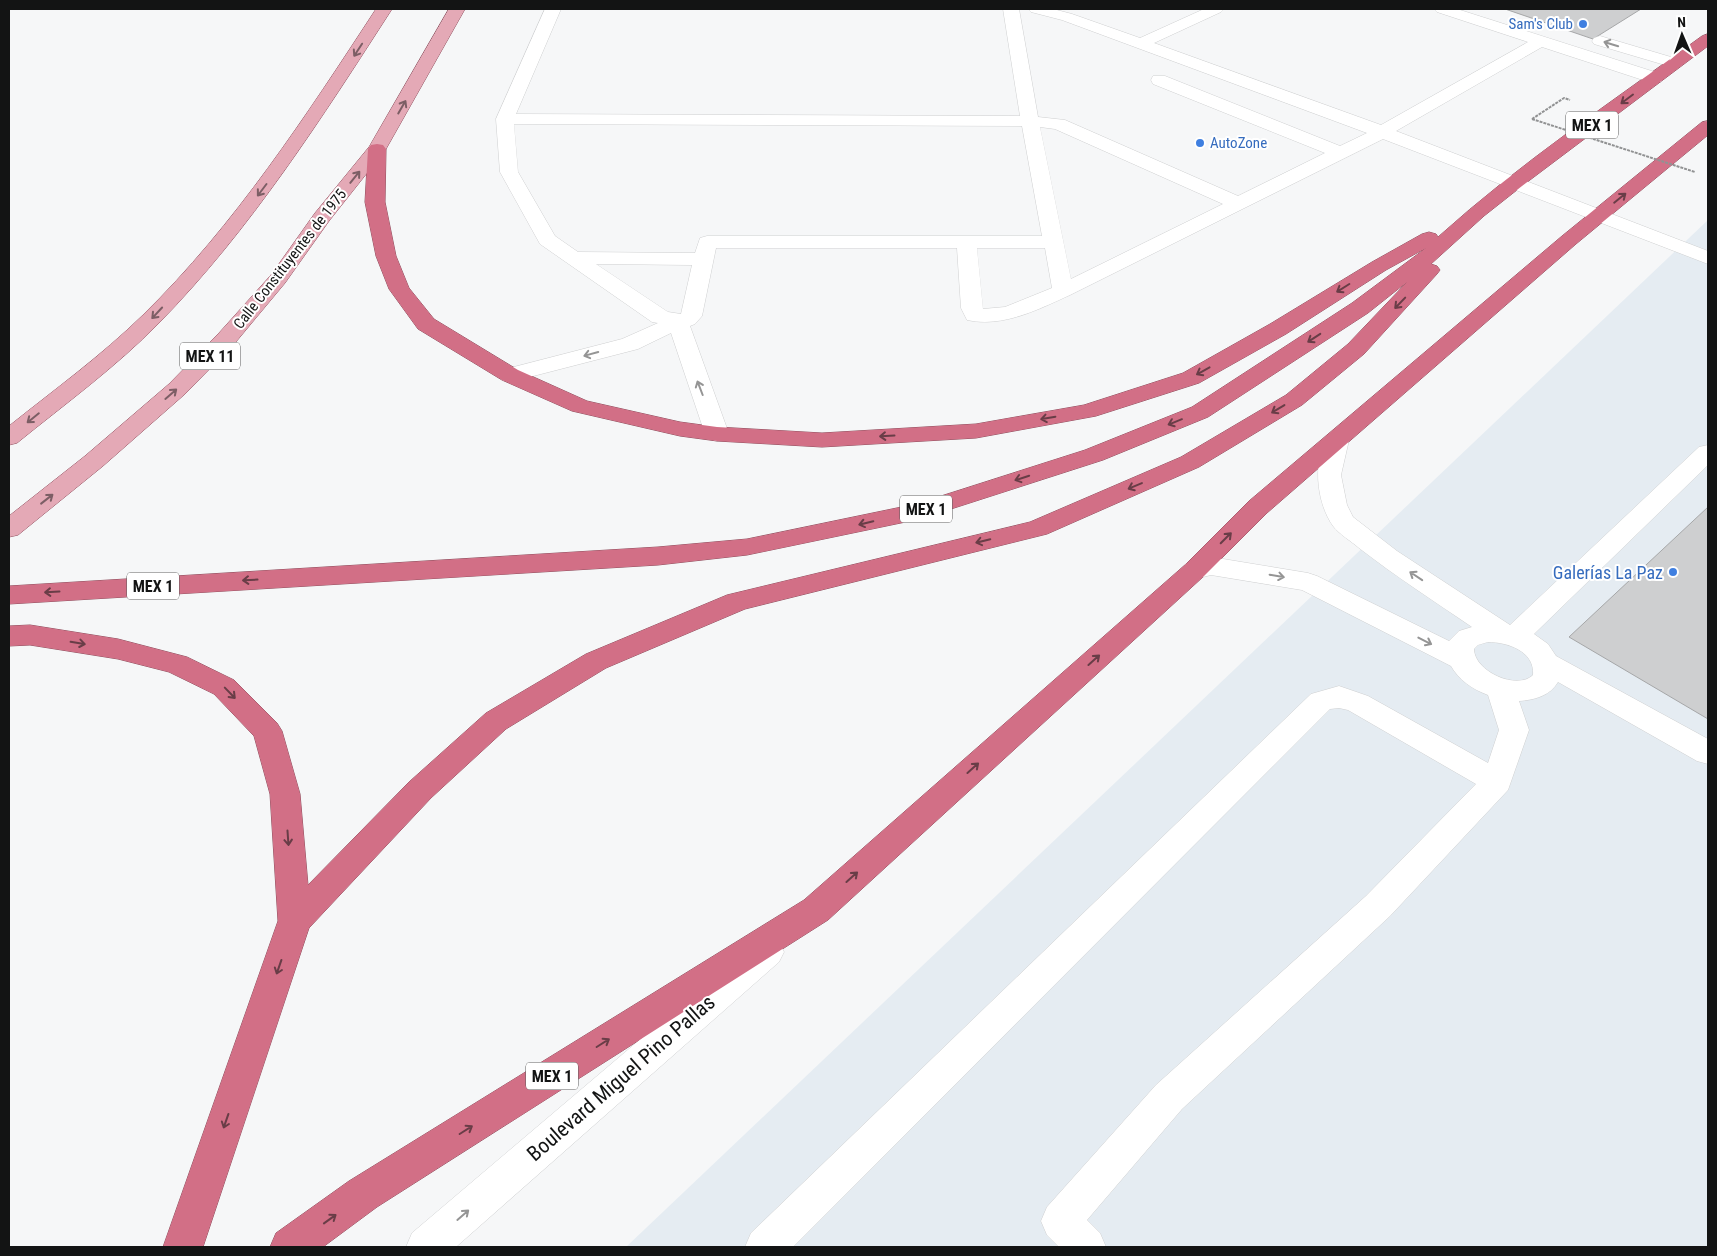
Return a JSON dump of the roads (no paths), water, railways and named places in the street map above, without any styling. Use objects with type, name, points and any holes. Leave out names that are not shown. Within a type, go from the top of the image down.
[{"type":"highway","name":"MEX 1","points":[[9,595],[658,556],[747,547],[920,511],[1094,455],[1200,412],[1360,308],[1430,255],[1477,212],[1515,182],[1708,39]]},
{"type":"highway","name":"MEX 1","points":[[290,1247],[363,1194],[816,910],[1194,570],[1258,507],[1600,215],[1708,126]]},
{"type":"highway","points":[[377,149],[375,202],[386,256],[399,289],[426,324],[510,375],[580,406],[680,429],[717,434],[822,440],[966,431],[1088,411],[1192,378],[1278,329],[1379,266],[1477,212]]},
{"type":"highway","points":[[295,921],[420,790],[496,721],[596,661],[737,602],[1038,528],[1190,462],[1294,400],[1356,349],[1446,253],[1477,212]]},
{"type":"highway","points":[[19,636],[118,649],[178,664],[224,687],[267,731],[285,794],[295,921],[183,1247]]},
{"type":"main road","points":[[9,438],[150,320],[191,275],[245,212],[291,150],[384,9]]},
{"type":"main road","name":"Calle Constituyentes de 1975","points":[[9,529],[108,449],[177,389],[227,338],[278,279],[322,217],[377,149],[457,9]]},
{"type":"main road","points":[[553,9],[505,119],[509,172],[546,240],[644,309],[660,317],[678,322]]},
{"type":"main road","points":[[1011,9],[1030,121],[1063,291]]},
{"type":"main road","points":[[1036,9],[1067,17],[1382,132],[1708,258]]},
{"type":"main road","points":[[1140,44],[1216,9]]},
{"type":"main road","points":[[1442,9],[1655,78]]},
{"type":"main road","points":[[1482,22],[1495,15],[1512,14]]},
{"type":"main road","points":[[1584,36],[1675,63]]},
{"type":"main road","points":[[966,242],[972,308],[976,314],[991,317],[1008,313],[1063,291],[1341,153],[1382,132],[1541,41]]},
{"type":"main road","points":[[1159,80],[1341,153]]},
{"type":"main road","points":[[505,119],[1030,121],[1059,124],[1238,204]]},
{"type":"main road","points":[[510,375],[630,344],[688,319],[692,316],[707,242],[1053,242]]},
{"type":"main road","points":[[573,258],[704,259]]},
{"type":"main road","points":[[678,322],[717,434]]},
{"type":"main road","points":[[1194,570],[1211,566],[1308,582],[1461,659],[1474,677],[1500,689],[1515,692],[1528,691],[1539,687],[1546,680],[1549,672],[1547,663],[1540,652],[1529,643],[1508,634],[1388,557],[1344,522],[1334,504],[1329,475],[1337,440]]},
{"type":"main road","points":[[1461,659],[1460,649],[1464,641],[1473,635],[1508,634],[1708,452]]},
{"type":"main road","points":[[1547,663],[1708,753]]},
{"type":"main road","points":[[1086,1247],[1061,1221],[1169,1097],[1378,906],[1498,782],[1514,730],[1500,689]]},
{"type":"main road","points":[[765,1247],[1322,701],[1339,698],[1358,703],[1498,782]]},
{"type":"main road","name":"Boulevard Miguel Pino Pallas","points":[[426,1247],[816,910]]},
{"type":"place","name":"Sam's Club","points":[[1583,24]]},
{"type":"place","name":"AutoZone","points":[[1200,143]]},
{"type":"place","name":"Galerías La Paz","points":[[1673,572]]}]
